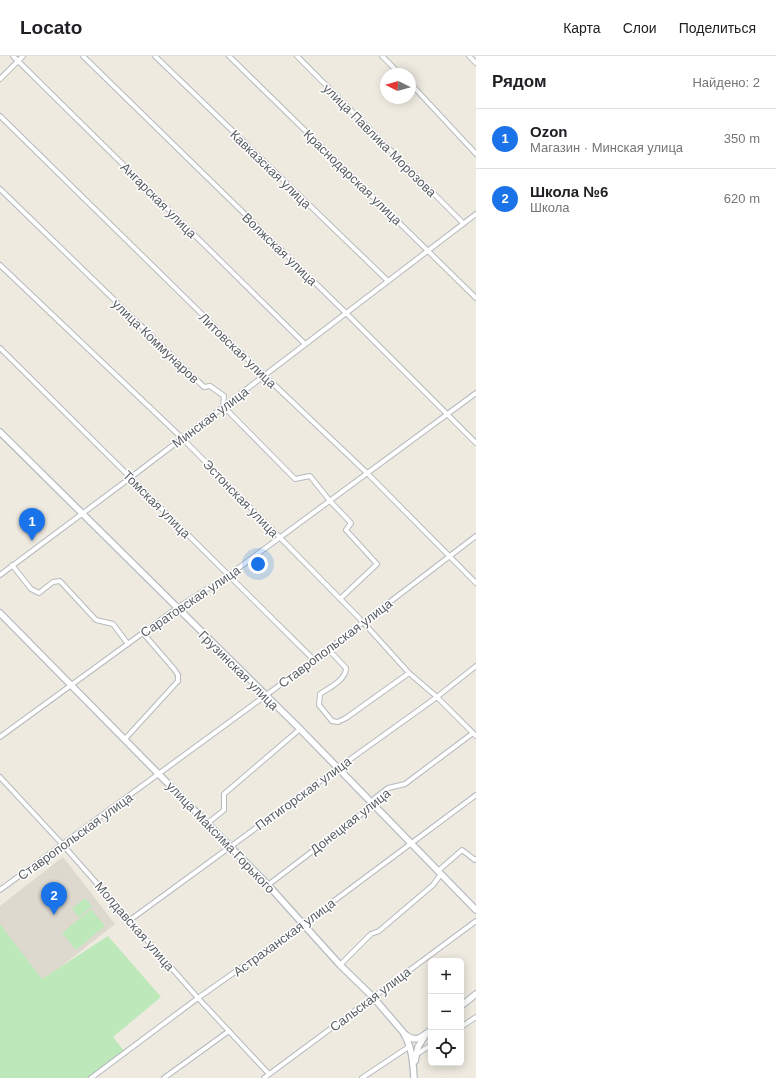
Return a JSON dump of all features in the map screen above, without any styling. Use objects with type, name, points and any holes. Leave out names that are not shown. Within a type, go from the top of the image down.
[{"type":"main road","name":"Грузинская улица","points":[[0,432],[300,729],[476,910]]},
{"type":"main road","name":"улица Максима Горького","points":[[0,613],[208,823],[268,885],[340,965],[373,997],[403,1032],[413,1056],[414,1078]]},
{"type":"main road","points":[[464,1004],[476,994]]},
{"type":"main road","points":[[403,1032],[407,1036],[416,1040],[426,1034]]},
{"type":"main road","points":[[414,1078],[416,1054],[418,1047],[426,1034]]},
{"type":"street","name":"Ангарская улица","points":[[13,56],[305,344]]},
{"type":"street","points":[[0,79],[23,56]]},
{"type":"street","name":"Волжская улица","points":[[83,56],[346,313],[476,443]]},
{"type":"street","name":"Кавказская улица","points":[[155,56],[388,281]]},
{"type":"street","name":"Краснодарская улица","points":[[229,56],[476,298]]},
{"type":"street","name":"улица Павлика Морозова","points":[[297,56],[463,223]]},
{"type":"street","points":[[382,56],[394,68]]},
{"type":"street","points":[[469,56],[476,63]]},
{"type":"street","points":[[416,89],[476,154]]},
{"type":"street","name":"Литовская улица","points":[[0,116],[264,376],[367,473],[476,583]]},
{"type":"street","name":"улица Коммунаров","points":[[0,189],[204,387],[210,386],[224,396],[223,406],[294,479],[310,476],[330,501],[351,523],[346,530],[377,564],[340,599]]},
{"type":"street","name":"Минская улица","points":[[0,575],[130,478],[476,214]]},
{"type":"street","name":"Эстонская улица","points":[[0,265],[182,438],[363,622],[409,673],[437,697],[475,735]]},
{"type":"street","name":"Томская улица","points":[[0,348],[314,660]]},
{"type":"street","name":"Саратовская улица","points":[[0,737],[177,608],[229,576],[476,393]]},
{"type":"street","name":"Ставропольская улица","points":[[0,890],[314,660],[476,536]]},
{"type":"street","points":[[12,565],[31,589],[39,593],[53,582],[60,582],[96,620],[113,624],[128,644]]},
{"type":"street","points":[[125,739],[178,681],[178,675],[174,669],[143,633]]},
{"type":"street","points":[[328,649],[346,668],[346,672],[342,678],[320,694],[319,705],[332,721],[338,722],[346,718],[409,673]]},
{"type":"street","name":"Пятигорская улица","points":[[130,920],[437,697],[476,666]]},
{"type":"street","points":[[208,823],[224,810],[224,794],[300,729]]},
{"type":"street","name":"Донецкая улица","points":[[268,885],[368,809],[376,798],[388,788],[405,784],[475,735]]},
{"type":"street","name":"Молдавская улица","points":[[0,778],[63,845],[198,998],[269,1074]]},
{"type":"street","name":"Астраханская улица","points":[[91,1078],[198,998],[303,924],[476,795]]},
{"type":"street","points":[[340,965],[372,934],[379,931],[433,885],[440,873],[462,850],[475,860],[476,859]]},
{"type":"street","name":"Сальская улица","points":[[264,1078],[476,921]]},
{"type":"street","points":[[464,1025],[476,1017]]},
{"type":"street","points":[[164,1078],[228,1031]]},
{"type":"street","points":[[362,1078],[410,1046]]},
{"type":"street","points":[[416,1054],[428,1047]]},
{"type":"shaded area","points":[[63,857],[115,924],[43,981],[0,926],[0,906]]},
{"type":"green space","points":[[85,898],[92,906],[79,917],[72,909]]},
{"type":"green space","points":[[91,909],[105,926],[76,950],[62,933]]},
{"type":"green space","points":[[0,924],[42,979],[108,936],[161,997],[113,1037],[125,1052],[87,1078],[0,1078]]},
{"type":"place","name":"Ozon","points":[[32,541]]},
{"type":"place","name":"Школа №6","points":[[54,915]]}]
